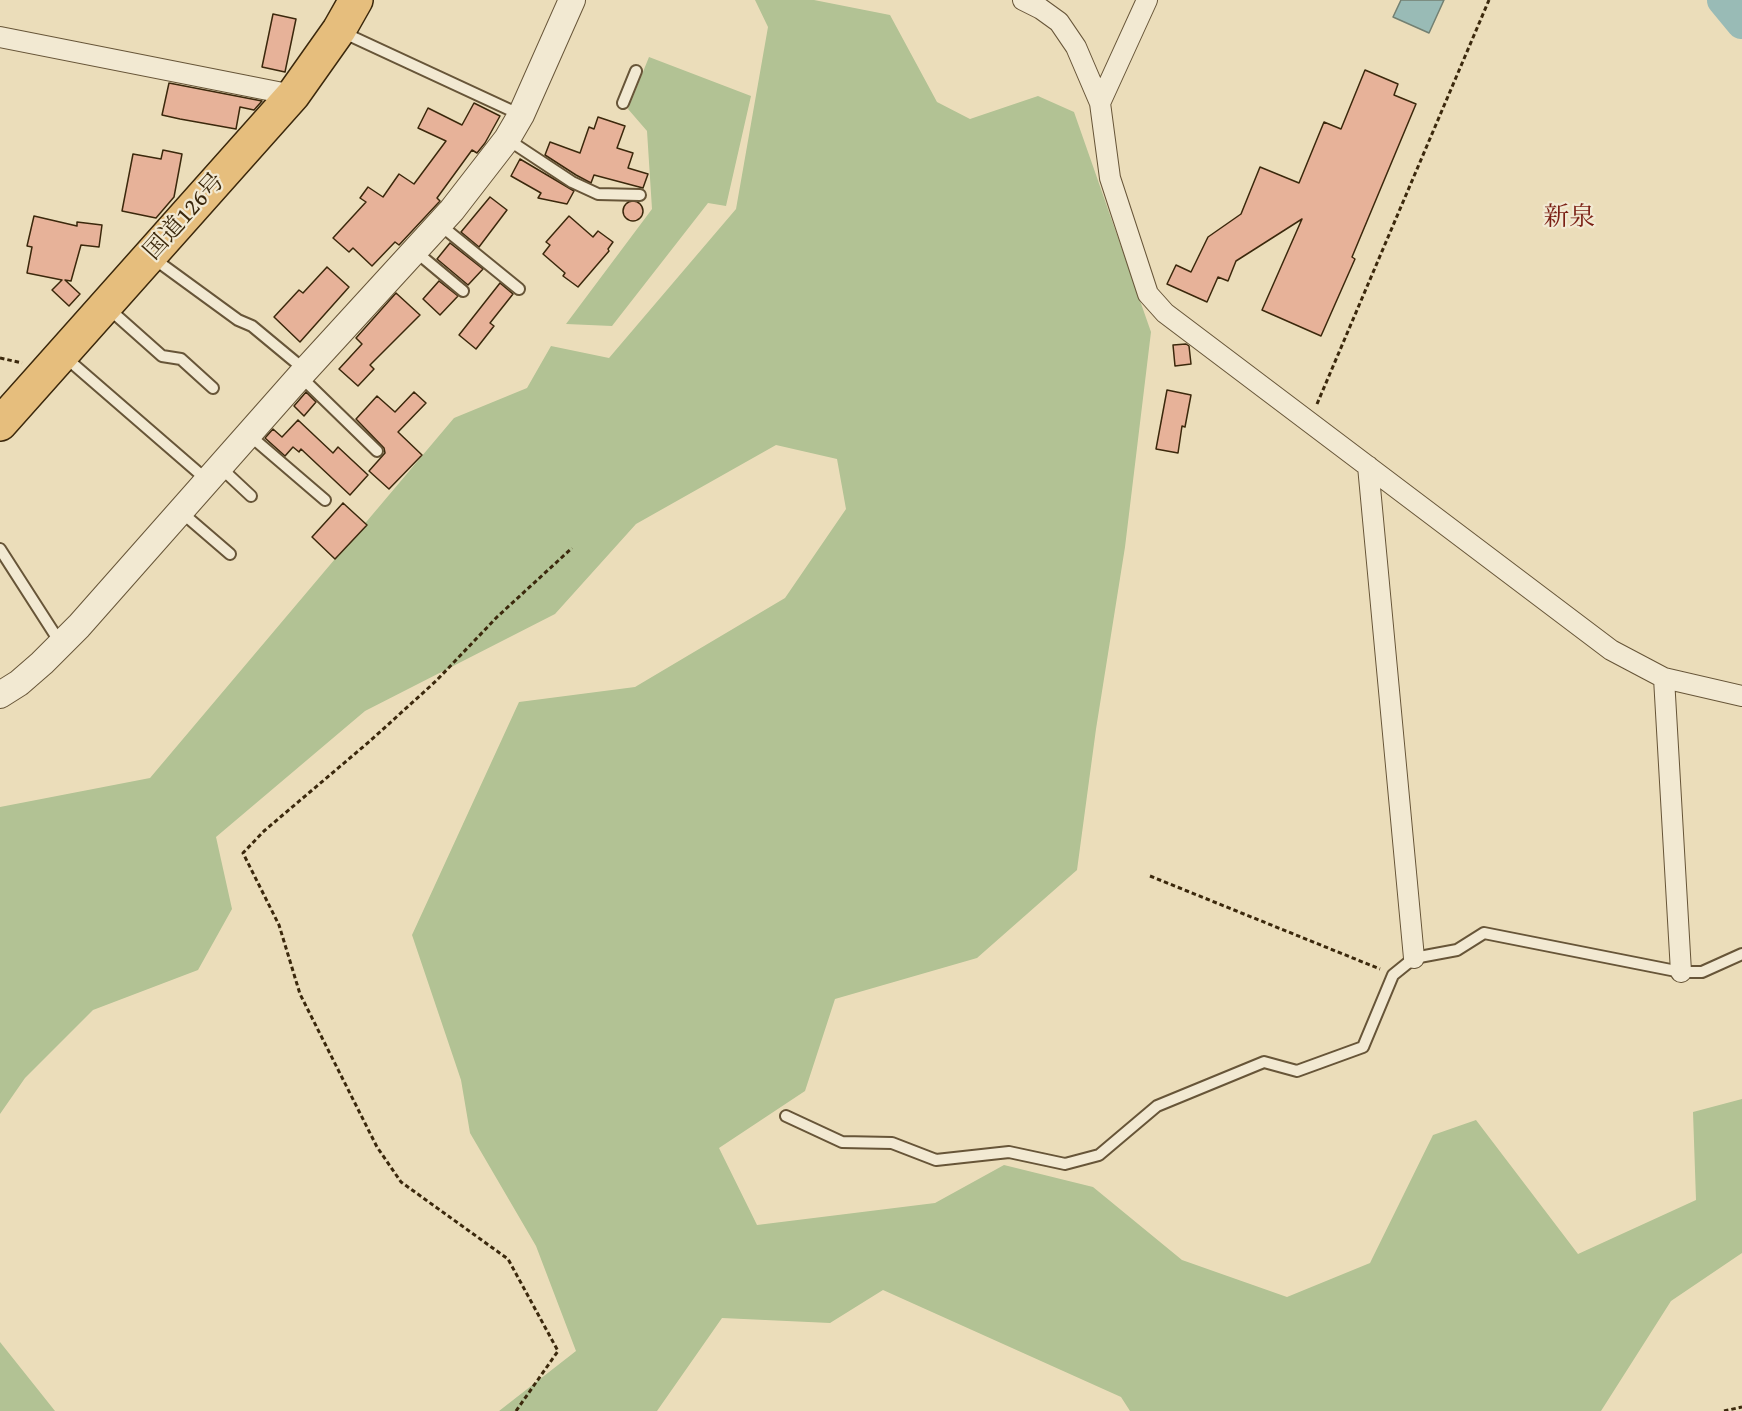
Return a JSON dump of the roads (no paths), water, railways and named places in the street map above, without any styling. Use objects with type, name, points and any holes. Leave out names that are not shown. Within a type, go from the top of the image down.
[{"type":"highway","name":"国道126号","points":[[0,424],[293,95],[339,30],[356,0]]},
{"type":"street","points":[[0,695],[19,683],[61,644],[439,224],[483,171],[507,139],[521,115],[572,0]]},
{"type":"street","points":[[1023,0],[1059,22],[1076,47],[1100,103],[1110,178],[1148,294],[1165,313],[1611,650],[1665,678],[1742,696]]},
{"type":"street","points":[[1100,103],[1147,0]]},
{"type":"street","points":[[0,37],[293,95]]},
{"type":"street","points":[[1368,466],[1414,958]]},
{"type":"street","points":[[1665,678],[1681,972]]},
{"type":"lane","points":[[339,30],[521,115]]},
{"type":"lane","points":[[623,103],[636,71]]},
{"type":"lane","points":[[507,139],[572,182],[598,194],[640,195]]},
{"type":"lane","points":[[439,224],[519,289]]},
{"type":"lane","points":[[414,250],[463,291]]},
{"type":"lane","points":[[151,256],[238,320],[252,326],[303,373],[377,451]]},
{"type":"lane","points":[[106,306],[162,356],[181,359],[213,388]]},
{"type":"lane","points":[[62,355],[214,473],[251,496]]},
{"type":"lane","points":[[248,434],[325,500]]},
{"type":"lane","points":[[180,511],[230,555]]},
{"type":"lane","points":[[0,549],[61,644]]},
{"type":"lane","points":[[786,1116],[842,1142],[892,1143],[936,1160],[1009,1152],[1065,1164],[1099,1155],[1157,1106],[1264,1062],[1297,1071],[1363,1047],[1393,975],[1414,958],[1457,950],[1484,933],[1681,972],[1702,972],[1742,954]]},
{"type":"water","points":[[1401,0],[1444,0],[1429,33],[1393,17]]},
{"type":"waterway","points":[[1723,0],[1742,23]]},
{"type":"district","name":"新泉","points":[[1569,218]]}]
